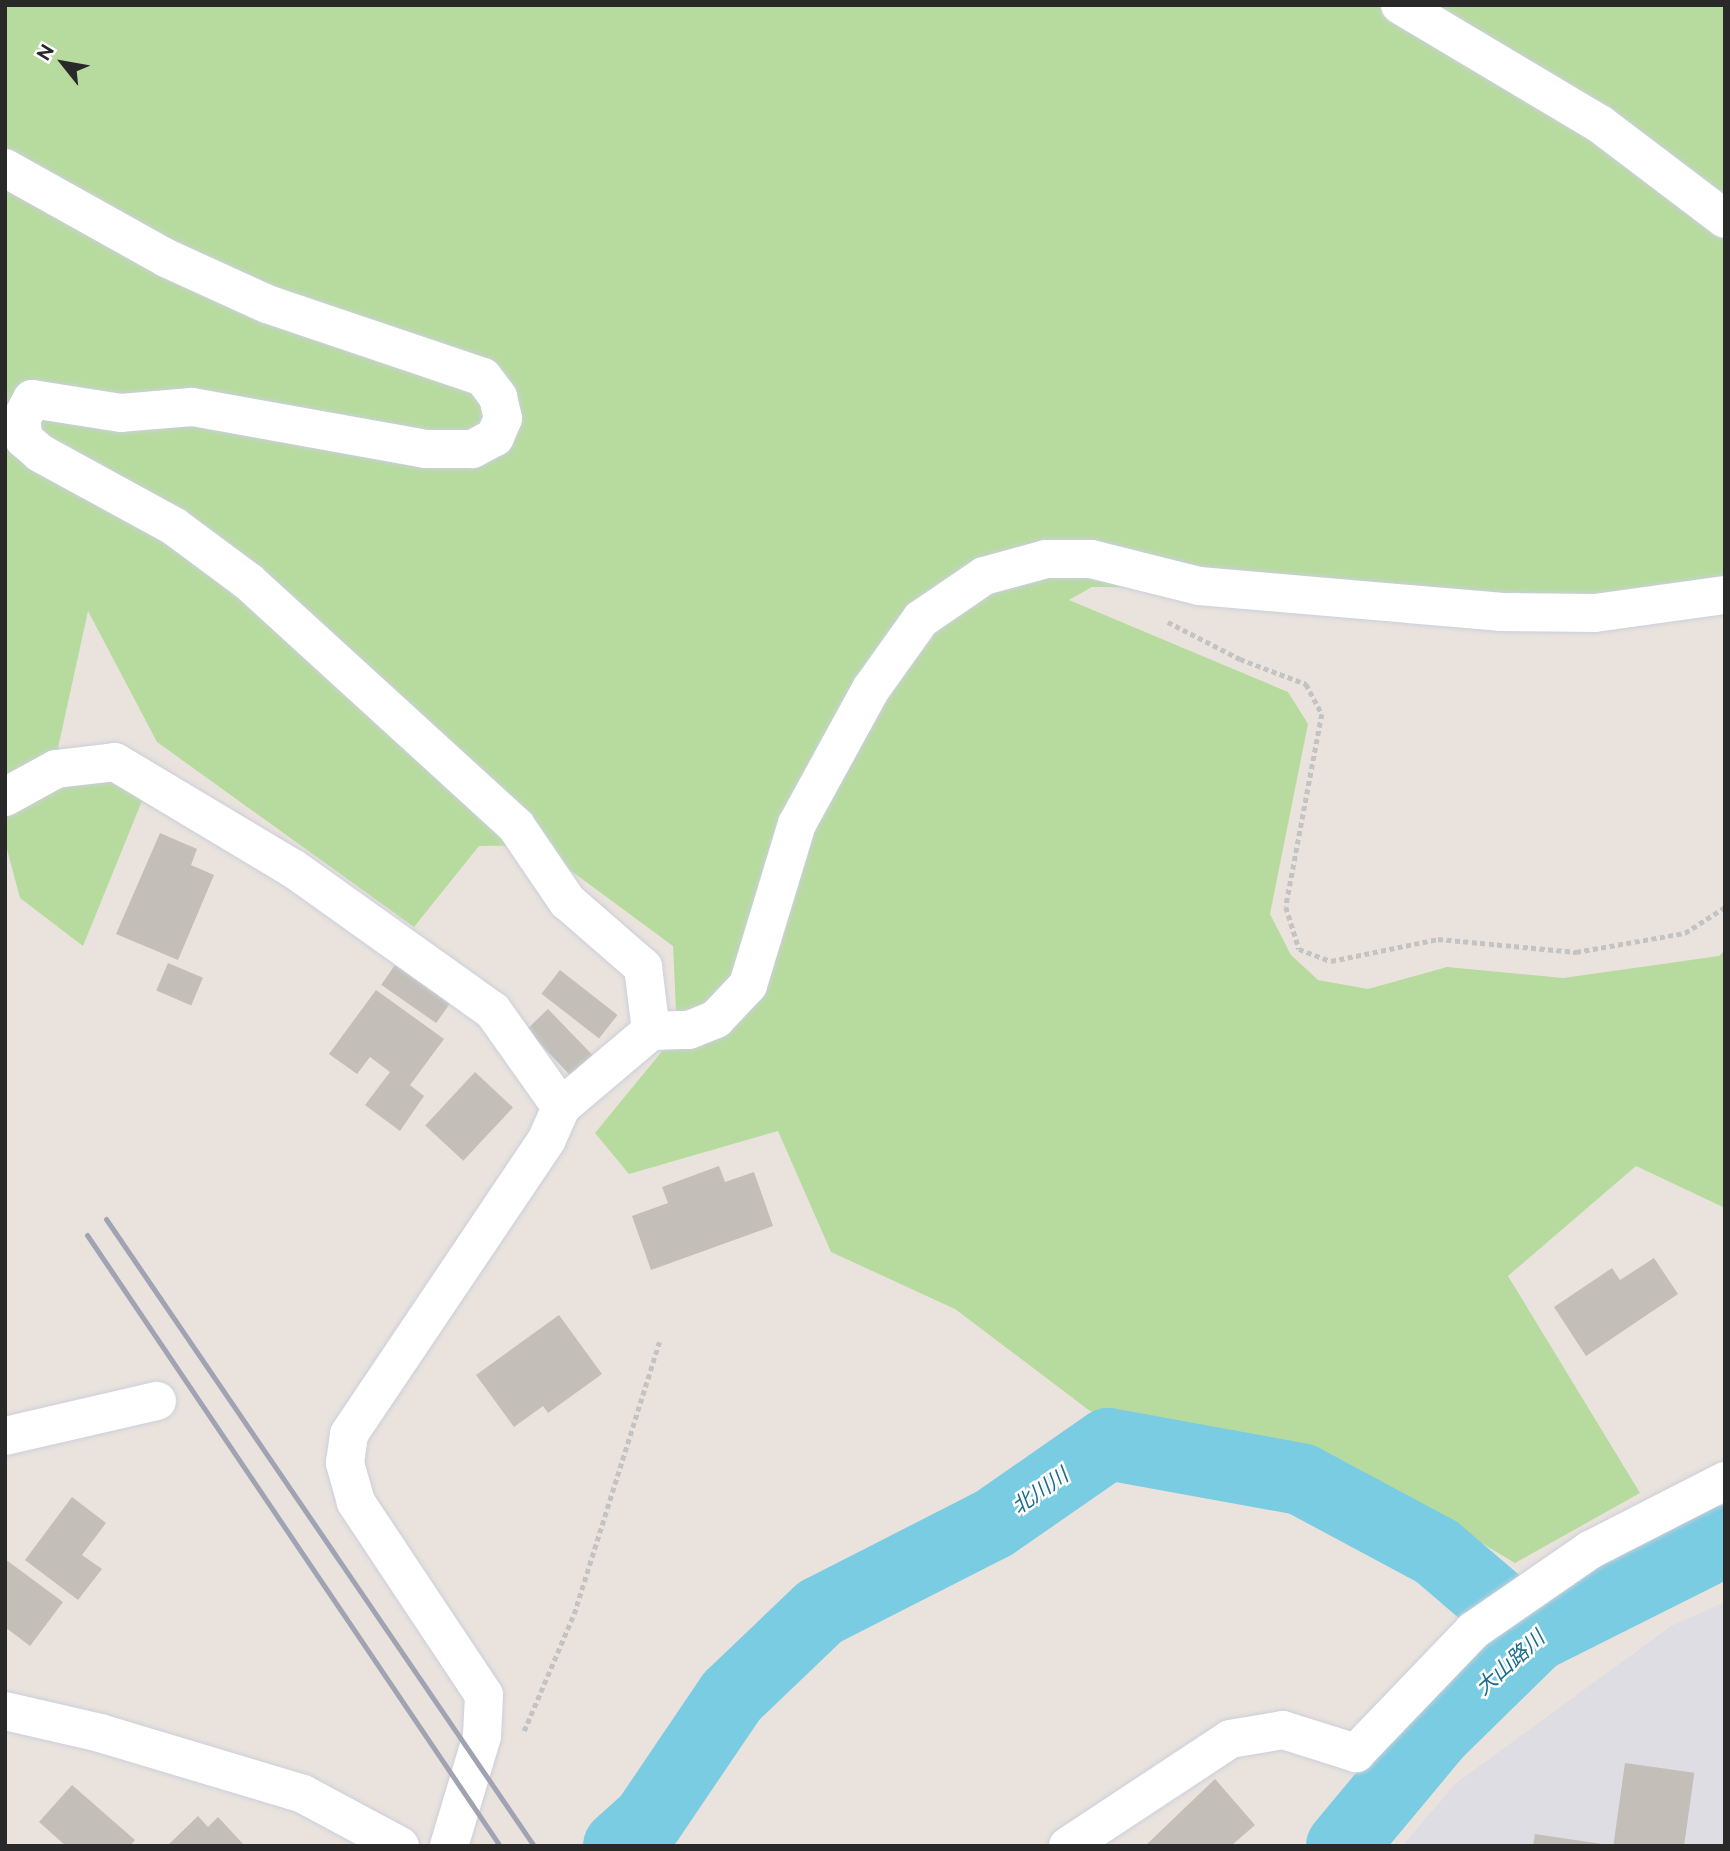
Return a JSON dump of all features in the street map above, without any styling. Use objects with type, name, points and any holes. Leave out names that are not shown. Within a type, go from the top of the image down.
[{"type":"street","points":[[1400,5],[1600,124],[1725,219]]},
{"type":"street","points":[[5,168],[166,258],[267,304],[483,377],[498,397],[503,418],[495,437],[472,449],[426,449],[192,407],[121,413],[32,399],[21,420],[24,439],[40,453],[175,527],[249,582],[516,826],[567,901],[643,967],[651,1031]]},
{"type":"street","points":[[449,1846],[482,1736],[484,1695],[356,1502],[345,1463],[349,1434],[385,1373],[547,1139],[561,1107],[651,1031],[689,1030],[716,1019],[748,985],[797,824],[871,689],[921,619],[984,576],[1046,559],[1091,559],[1199,586],[1500,612],[1595,613],[1725,595]]},
{"type":"street","points":[[5,797],[56,769],[115,762],[294,869],[493,1011],[561,1107]]},
{"type":"street","points":[[5,1436],[157,1401]]},
{"type":"street","points":[[1068,1846],[1230,1739],[1283,1730],[1356,1754],[1432,1668],[1531,1588],[1725,1481]]},
{"type":"street","points":[[5,1711],[100,1732],[303,1794],[400,1846]]},
{"type":"path","points":[[1159,617],[1240,659],[1306,684],[1322,714],[1286,907],[1299,949],[1331,961],[1438,939],[1576,952],[1685,933],[1725,907]]},
{"type":"path","points":[[520,1739],[574,1614],[659,1342]]},
{"type":"shaded area","points":[[1725,1602],[1725,1846],[1402,1846],[1455,1784],[1671,1626]]},
{"type":"green space","points":[[5,5],[1725,5],[1725,592],[1544,609],[1337,588],[1092,587],[1069,600],[1288,692],[1308,724],[1270,914],[1291,955],[1318,980],[1368,989],[1447,967],[1563,978],[1719,956],[1725,950],[1725,1208],[1636,1166],[1508,1276],[1640,1493],[1515,1563],[1408,1499],[1090,1411],[955,1309],[831,1252],[778,1131],[629,1174],[595,1133],[677,1033],[673,946],[536,845],[479,846],[414,927],[157,742],[88,611],[58,748],[144,796],[83,946],[20,898],[5,842]]},
{"type":"building","points":[[160,833],[197,849],[191,865],[214,875],[178,960],[116,934]]},
{"type":"building","points":[[168,963],[203,978],[191,1005],[156,991]]},
{"type":"building","points":[[395,965],[450,1003],[436,1023],[381,985]]},
{"type":"building","points":[[560,970],[618,1015],[599,1039],[542,994]]},
{"type":"building","points":[[376,990],[444,1039],[410,1085],[424,1096],[400,1131],[365,1105],[390,1072],[370,1057],[357,1074],[329,1054]]},
{"type":"building","points":[[548,1009],[592,1055],[571,1076],[526,1030]]},
{"type":"building","points":[[475,1072],[513,1107],[463,1161],[425,1125]]},
{"type":"building","points":[[719,1166],[725,1182],[754,1172],[773,1226],[651,1270],[632,1216],[668,1203],[662,1187]]},
{"type":"building","points":[[1654,1258],[1678,1294],[1586,1356],[1554,1307],[1612,1268],[1620,1280]]},
{"type":"building","points":[[559,1315],[602,1374],[548,1413],[543,1406],[514,1427],[476,1375]]},
{"type":"building","points":[[72,1497],[106,1523],[82,1555],[102,1569],[78,1600],[25,1560]]},
{"type":"building","points":[[5,1559],[63,1602],[30,1646],[5,1627]]},
{"type":"building","points":[[1625,1763],[1694,1773],[1684,1846],[1613,1846]]},
{"type":"building","points":[[1215,1779],[1255,1825],[1231,1846],[1145,1846]]},
{"type":"building","points":[[72,1785],[135,1840],[130,1846],[66,1846],[39,1822]]},
{"type":"building","points":[[198,1816],[208,1827],[218,1817],[245,1846],[167,1846]]},
{"type":"building","points":[[1535,1834],[1602,1844],[1602,1846],[1533,1846]]},
{"type":"waterway","name":"北川川","points":[[619,1846],[648,1820],[732,1696],[820,1612],[993,1524],[1108,1444],[1301,1479],[1437,1552],[1535,1636]]},
{"type":"waterway","name":"大山路川","points":[[1342,1846],[1436,1733],[1535,1636],[1725,1541]]},
{"type":"railway","points":[[106,1219],[534,1846]]},
{"type":"railway","points":[[87,1235],[500,1846]]}]
